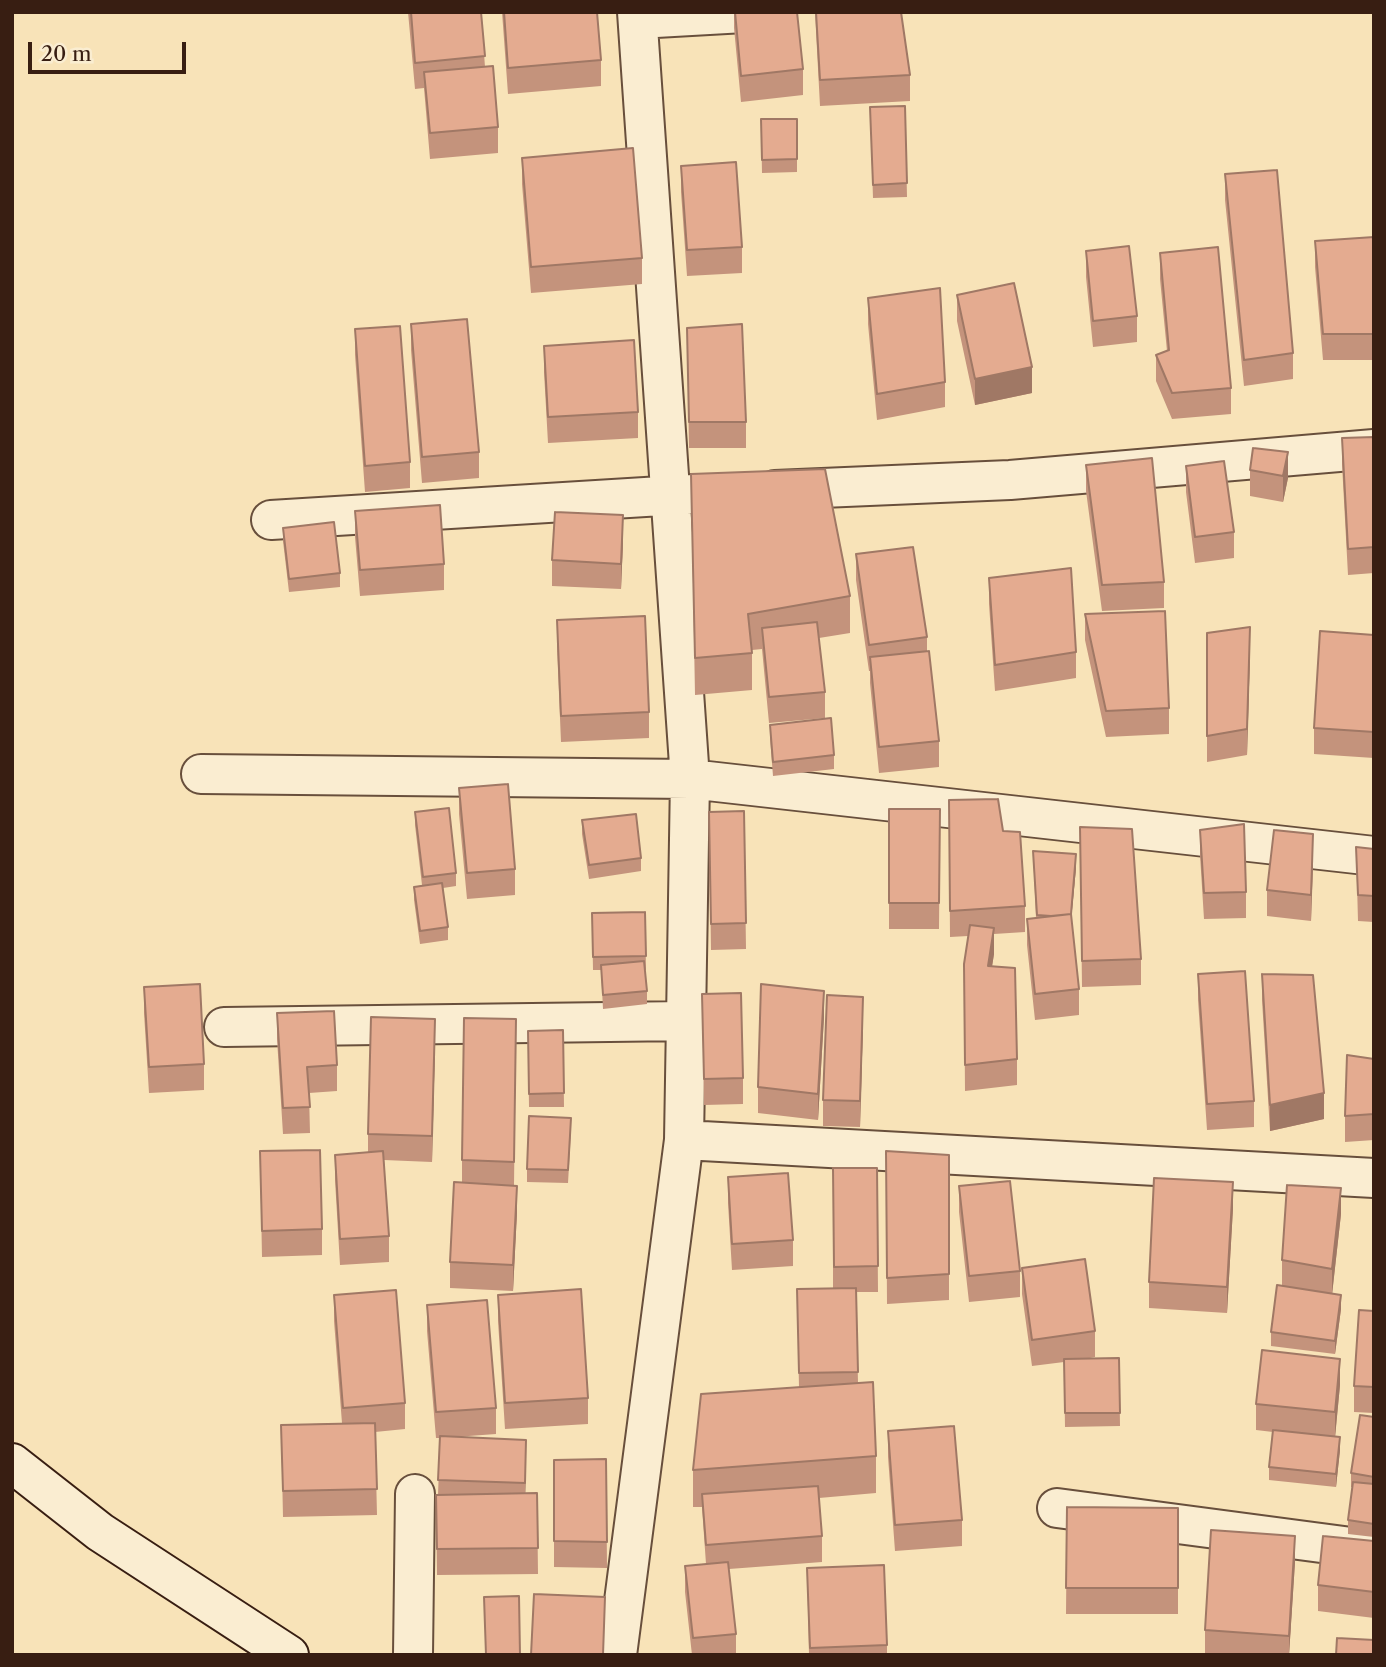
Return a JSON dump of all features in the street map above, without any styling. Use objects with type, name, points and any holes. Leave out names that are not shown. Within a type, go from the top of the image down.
[{"type":"street","points":[[617,1655],[684,1140],[690,779],[638,15],[762,12]]},
{"type":"street","points":[[271,520],[670,495],[1010,480],[1374,449]]},
{"type":"street","points":[[201,774],[690,779],[1374,856]]},
{"type":"street","points":[[224,1027],[686,1021]]},
{"type":"street","points":[[684,1140],[1374,1178]]},
{"type":"street","points":[[12,1463],[100,1532],[289,1655]]},
{"type":"street","points":[[413,1655],[415,1494]]},
{"type":"street","points":[[1057,1508],[1374,1550]]},
{"type":"building","points":[[411,12],[481,12],[485,56],[415,63]]},
{"type":"building","points":[[504,12],[597,12],[601,60],[508,68]]},
{"type":"building","points":[[735,12],[797,12],[803,69],[741,76]]},
{"type":"building","points":[[816,12],[901,12],[910,75],[820,80]]},
{"type":"building","points":[[493,66],[498,127],[430,133],[424,72]]},
{"type":"building","points":[[905,106],[907,183],[873,185],[870,107]]},
{"type":"building","points":[[761,119],[797,119],[797,159],[762,160]]},
{"type":"building","points":[[633,148],[642,258],[531,267],[522,158]]},
{"type":"building","points":[[736,162],[742,247],[687,250],[681,166]]},
{"type":"building","points":[[1277,170],[1293,353],[1244,360],[1225,174]]},
{"type":"building","points":[[1374,237],[1374,334],[1323,334],[1315,241]]},
{"type":"building","points":[[1129,246],[1137,316],[1093,321],[1086,251]]},
{"type":"building","points":[[1218,247],[1231,388],[1172,393],[1156,355],[1169,350],[1160,253]]},
{"type":"building","points":[[1014,283],[1032,367],[975,379],[957,295]]},
{"type":"building","points":[[940,288],[945,382],[877,394],[868,298]]},
{"type":"building","points":[[467,319],[479,452],[422,457],[411,324]]},
{"type":"building","points":[[742,324],[746,422],[689,422],[687,328]]},
{"type":"building","points":[[400,326],[410,462],[365,466],[355,329]]},
{"type":"building","points":[[634,340],[638,412],[548,417],[544,346]]},
{"type":"building","points":[[1374,437],[1374,547],[1348,549],[1342,438]]},
{"type":"building","points":[[1253,448],[1288,452],[1283,476],[1250,470]]},
{"type":"building","points":[[1152,458],[1164,582],[1102,585],[1086,465]]},
{"type":"building","points":[[1224,461],[1234,532],[1195,537],[1186,466]]},
{"type":"building","points":[[825,469],[850,596],[748,614],[752,653],[695,658],[691,474]]},
{"type":"building","points":[[440,505],[444,564],[360,570],[355,511]]},
{"type":"building","points":[[555,512],[623,515],[621,564],[552,560]]},
{"type":"building","points":[[334,522],[340,573],[289,579],[283,528]]},
{"type":"building","points":[[913,547],[927,637],[869,645],[856,554]]},
{"type":"building","points":[[1071,568],[1076,652],[995,665],[989,578]]},
{"type":"building","points":[[1165,611],[1169,708],[1106,711],[1085,614]]},
{"type":"building","points":[[645,616],[649,712],[561,716],[557,620]]},
{"type":"building","points":[[817,622],[825,692],[769,697],[762,628]]},
{"type":"building","points":[[1250,627],[1247,729],[1207,736],[1207,633]]},
{"type":"building","points":[[1320,631],[1374,635],[1374,732],[1314,728]]},
{"type":"building","points":[[929,651],[939,741],[879,747],[870,657]]},
{"type":"building","points":[[831,718],[834,755],[773,762],[770,725]]},
{"type":"building","points":[[508,784],[515,869],[467,873],[459,788]]},
{"type":"building","points":[[998,799],[1003,831],[1020,832],[1025,906],[950,911],[949,800]]},
{"type":"building","points":[[449,808],[456,873],[423,877],[415,812]]},
{"type":"building","points":[[889,809],[940,809],[939,903],[889,903]]},
{"type":"building","points":[[744,811],[746,923],[711,924],[709,812]]},
{"type":"building","points":[[636,814],[641,858],[589,865],[582,820]]},
{"type":"building","points":[[1244,824],[1246,892],[1204,893],[1200,830]]},
{"type":"building","points":[[1080,827],[1132,829],[1141,959],[1082,961]]},
{"type":"building","points":[[1274,830],[1313,834],[1311,895],[1267,890]]},
{"type":"building","points":[[1356,847],[1374,849],[1374,896],[1358,895]]},
{"type":"building","points":[[1033,851],[1076,854],[1071,914],[1037,915]]},
{"type":"building","points":[[442,883],[448,927],[420,931],[414,887]]},
{"type":"building","points":[[645,912],[646,956],[593,957],[592,913]]},
{"type":"building","points":[[1071,914],[1079,989],[1035,994],[1027,919]]},
{"type":"building","points":[[970,925],[994,928],[988,966],[1015,968],[1017,1059],[965,1065],[964,964]]},
{"type":"building","points":[[644,961],[647,991],[603,995],[601,965]]},
{"type":"building","points":[[1245,971],[1254,1101],[1207,1104],[1198,974]]},
{"type":"building","points":[[1262,974],[1313,975],[1324,1093],[1270,1105]]},
{"type":"building","points":[[200,984],[204,1064],[149,1067],[144,987]]},
{"type":"building","points":[[761,984],[824,991],[818,1094],[758,1087]]},
{"type":"building","points":[[741,993],[743,1078],[704,1079],[702,994]]},
{"type":"building","points":[[827,995],[863,997],[860,1101],[823,1100]]},
{"type":"building","points":[[334,1011],[337,1065],[307,1067],[310,1107],[283,1108],[277,1013]]},
{"type":"building","points":[[371,1017],[435,1019],[432,1136],[368,1134]]},
{"type":"building","points":[[464,1018],[516,1019],[514,1162],[462,1160]]},
{"type":"building","points":[[563,1030],[564,1093],[529,1094],[528,1031]]},
{"type":"building","points":[[1347,1055],[1374,1059],[1374,1114],[1345,1116]]},
{"type":"building","points":[[529,1116],[571,1118],[568,1170],[527,1169]]},
{"type":"building","points":[[320,1150],[322,1229],[262,1231],[260,1151]]},
{"type":"building","points":[[383,1151],[389,1236],[340,1239],[335,1155]]},
{"type":"building","points":[[886,1151],[949,1155],[949,1274],[887,1278]]},
{"type":"building","points":[[833,1168],[877,1168],[878,1266],[834,1267]]},
{"type":"building","points":[[788,1173],[793,1240],[732,1244],[728,1177]]},
{"type":"building","points":[[1154,1178],[1233,1182],[1227,1287],[1149,1282]]},
{"type":"building","points":[[1010,1181],[1020,1271],[969,1276],[959,1186]]},
{"type":"building","points":[[454,1182],[517,1186],[513,1265],[450,1262]]},
{"type":"building","points":[[1287,1185],[1341,1188],[1332,1269],[1282,1260]]},
{"type":"building","points":[[1085,1259],[1095,1331],[1032,1340],[1022,1268]]},
{"type":"building","points":[[1277,1285],[1341,1295],[1335,1341],[1271,1332]]},
{"type":"building","points":[[856,1288],[858,1372],[799,1373],[797,1289]]},
{"type":"building","points":[[581,1289],[588,1398],[505,1403],[498,1295]]},
{"type":"building","points":[[396,1290],[405,1403],[343,1408],[334,1295]]},
{"type":"building","points":[[487,1300],[496,1408],[436,1412],[427,1305]]},
{"type":"building","points":[[1359,1310],[1374,1311],[1374,1387],[1354,1386]]},
{"type":"building","points":[[1262,1350],[1340,1359],[1335,1412],[1256,1404]]},
{"type":"building","points":[[1119,1358],[1120,1413],[1065,1413],[1064,1359]]},
{"type":"building","points":[[873,1382],[876,1456],[693,1470],[701,1394]]},
{"type":"building","points":[[1360,1415],[1374,1417],[1374,1477],[1351,1473]]},
{"type":"building","points":[[375,1423],[377,1489],[283,1491],[281,1425]]},
{"type":"building","points":[[954,1426],[962,1520],[895,1525],[888,1431]]},
{"type":"building","points":[[1273,1430],[1340,1437],[1336,1474],[1269,1467]]},
{"type":"building","points":[[440,1436],[526,1440],[525,1483],[438,1480]]},
{"type":"building","points":[[606,1459],[607,1542],[554,1541],[554,1460]]},
{"type":"building","points":[[1353,1482],[1374,1484],[1374,1524],[1348,1520]]},
{"type":"building","points":[[818,1486],[822,1536],[706,1545],[702,1494]]},
{"type":"building","points":[[537,1493],[538,1548],[437,1549],[436,1495]]},
{"type":"building","points":[[1067,1507],[1178,1508],[1178,1588],[1066,1588]]},
{"type":"building","points":[[1211,1530],[1295,1536],[1289,1636],[1205,1630]]},
{"type":"building","points":[[1323,1536],[1374,1541],[1374,1592],[1318,1585]]},
{"type":"building","points":[[728,1562],[736,1634],[693,1638],[685,1566]]},
{"type":"building","points":[[884,1565],[887,1645],[810,1648],[807,1568]]},
{"type":"building","points":[[534,1594],[605,1597],[603,1655],[531,1655]]},
{"type":"building","points":[[519,1596],[520,1655],[486,1655],[484,1597]]},
{"type":"building","points":[[1337,1638],[1374,1640],[1374,1655],[1336,1655]]}]
